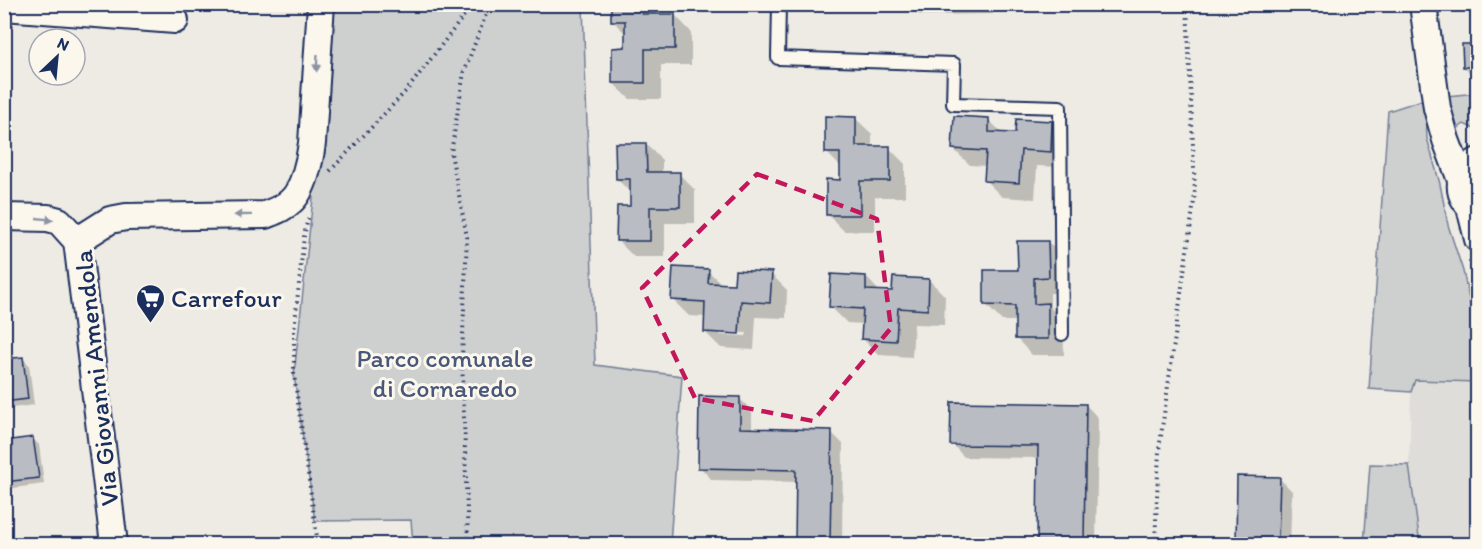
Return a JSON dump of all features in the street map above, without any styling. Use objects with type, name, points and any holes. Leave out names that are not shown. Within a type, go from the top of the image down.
[{"type":"street","name":"Via Giovanni Amendola","points":[[114,544],[77,241],[110,219],[266,214],[283,208],[294,200],[309,162],[312,143],[321,4]]},
{"type":"street","points":[[1423,4],[1437,108],[1461,180]]},
{"type":"street","points":[[4,8],[175,21]]},
{"type":"street","points":[[1442,121],[1478,160],[1464,171],[1461,180],[1461,195],[1474,210],[1478,239]]},
{"type":"street","points":[[4,217],[48,218],[60,221],[77,241]]},
{"type":"lane","points":[[779,4],[778,58],[954,64],[953,104],[1060,107],[1062,334]]},
{"type":"path","points":[[327,174],[407,90],[473,4]]},
{"type":"path","points":[[468,544],[462,357],[467,237],[451,153],[464,72],[490,4]]},
{"type":"path","points":[[1155,544],[1159,450],[1195,194],[1187,4]]},
{"type":"path","points":[[309,217],[304,236],[294,331],[294,375],[318,544]]},
{"type":"highlighted area","points":[[757,174],[877,219],[891,328],[813,421],[695,398],[642,288]]},
{"type":"shaded area","points":[[1415,380],[1477,382],[1477,544],[1420,544],[1409,465],[1411,392]]},
{"type":"green space","name":"Parco comunale di Cornaredo","points":[[323,5],[583,5],[595,365],[682,376],[670,544],[413,544],[411,520],[315,521],[294,375],[313,198]]},
{"type":"green space","points":[[1477,93],[1477,130],[1464,124],[1457,129],[1451,118],[1447,96]]},
{"type":"green space","points":[[1425,99],[1427,138],[1440,184],[1448,225],[1463,271],[1475,326],[1477,382],[1415,380],[1411,392],[1369,389],[1388,111]]},
{"type":"green space","points":[[1370,464],[1409,465],[1420,544],[1364,544]]},
{"type":"building","points":[[611,4],[642,4],[642,14],[675,14],[675,49],[645,49],[645,83],[612,83],[612,48],[625,47],[625,21],[611,21]]},
{"type":"building","points":[[1462,44],[1478,44],[1478,67],[1463,67]]},
{"type":"building","points":[[825,116],[856,117],[856,146],[890,146],[890,181],[860,181],[860,215],[826,215],[826,179],[840,180],[840,153],[825,153]]},
{"type":"building","points":[[954,116],[989,118],[989,132],[1015,133],[1016,119],[1052,121],[1051,152],[1021,150],[1019,183],[984,181],[986,151],[952,149]]},
{"type":"building","points":[[615,143],[646,143],[647,172],[680,172],[680,207],[650,207],[650,241],[616,241],[617,206],[630,206],[630,179],[616,179]]},
{"type":"building","points":[[1017,241],[1048,241],[1049,277],[1034,278],[1034,304],[1048,303],[1048,339],[1015,339],[1015,306],[984,305],[984,270],[1018,270]]},
{"type":"building","points":[[673,267],[709,269],[708,283],[734,284],[735,270],[772,272],[770,303],[741,301],[739,334],[704,332],[705,302],[671,300]]},
{"type":"building","points":[[831,274],[866,276],[866,290],[892,291],[893,277],[929,279],[928,310],[898,308],[896,341],[861,339],[863,309],[829,307]]},
{"type":"building","points":[[23,357],[28,399],[4,402],[4,359]]},
{"type":"building","points":[[699,396],[740,397],[740,428],[832,430],[830,544],[795,544],[796,470],[698,468]]},
{"type":"building","points":[[951,402],[1086,404],[1084,542],[1037,541],[1038,446],[950,445]]},
{"type":"building","points":[[33,437],[39,478],[4,482],[4,441]]},
{"type":"building","points":[[1237,476],[1280,477],[1278,544],[1236,544]]},
{"type":"place","name":"Carrefour","points":[[150,324]]}]
